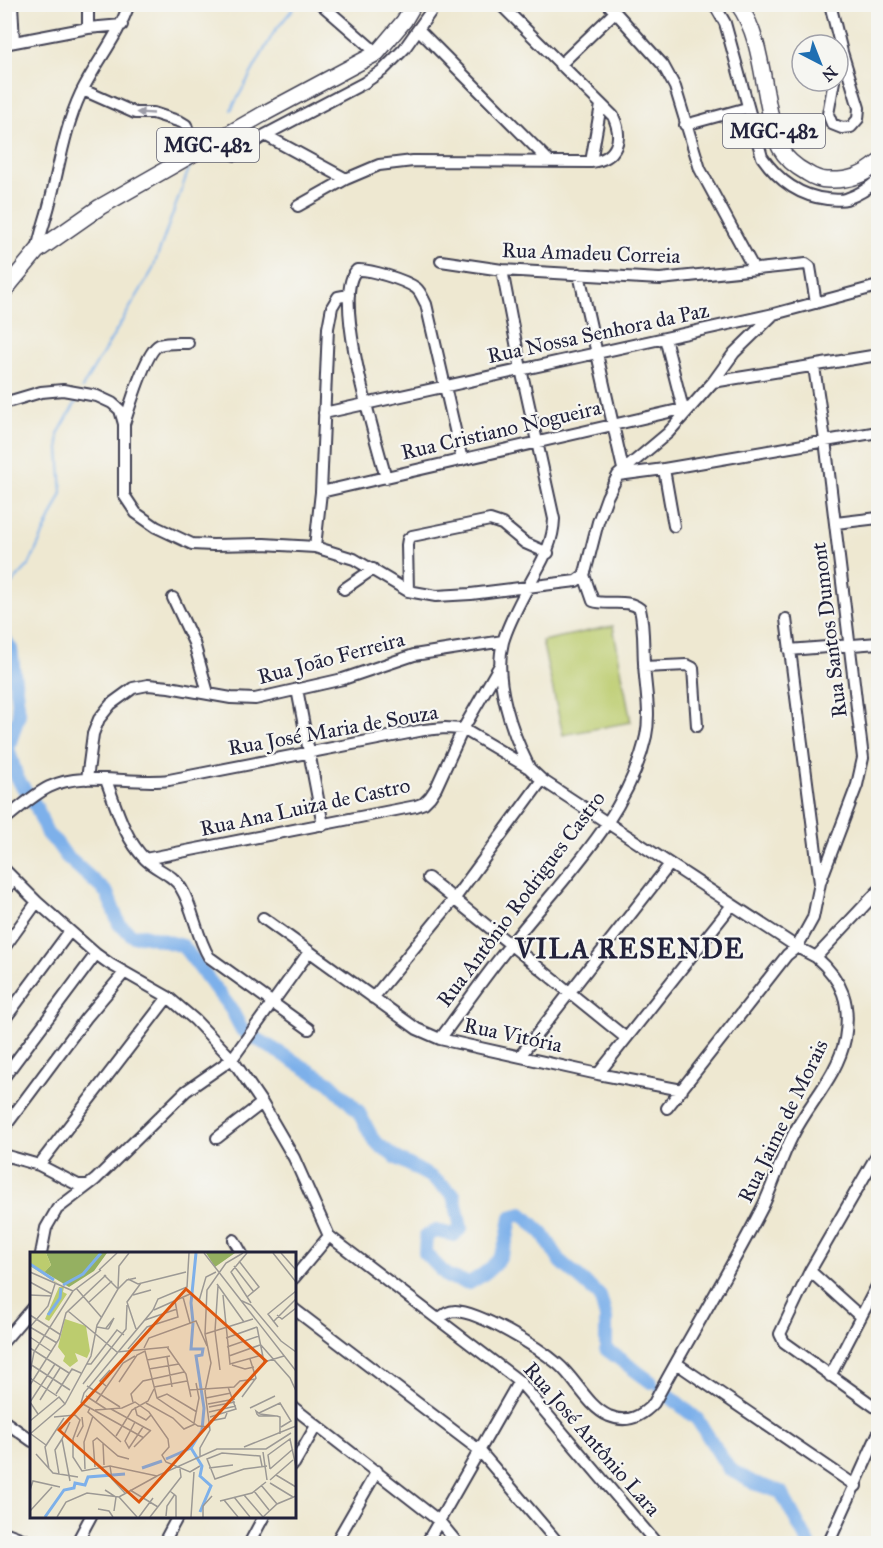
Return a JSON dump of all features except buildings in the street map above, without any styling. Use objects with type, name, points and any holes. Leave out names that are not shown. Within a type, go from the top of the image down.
[{"type":"highway","name":"MGC-482","points":[[4,291],[37,251],[100,207],[376,52],[404,21],[414,4]]},
{"type":"highway","name":"MGC-482","points":[[738,4],[747,16],[754,41],[774,135],[789,161],[812,176],[823,180],[852,178],[868,172],[879,164]]},
{"type":"street","points":[[12,4],[10,43],[88,28],[123,25]]},
{"type":"street","points":[[88,4],[88,28]]},
{"type":"street","points":[[37,251],[51,200],[63,141],[72,113],[83,90],[123,25],[129,4]]},
{"type":"street","points":[[321,4],[376,52]]},
{"type":"street","points":[[235,155],[266,135],[364,83],[383,70],[404,49],[436,4]]},
{"type":"street","points":[[298,206],[346,179],[380,165],[412,161],[591,162],[603,160],[611,154],[619,140],[619,128],[613,116],[500,4]]},
{"type":"street","points":[[714,4],[724,22],[762,156],[784,182],[812,197],[843,200],[868,189],[879,180]]},
{"type":"street","points":[[830,4],[837,33]]},
{"type":"street","points":[[560,65],[611,8],[663,65],[675,87],[700,169],[754,269]]},
{"type":"street","points":[[419,30],[549,161]]},
{"type":"street","points":[[832,93],[828,114],[832,124],[842,128],[851,127],[858,119],[859,108],[850,78]]},
{"type":"street","points":[[83,90],[128,111],[153,113],[186,125],[188,131],[182,160]]},
{"type":"street","points":[[591,162],[601,105]]},
{"type":"street","points":[[685,125],[747,108]]},
{"type":"street","points":[[266,135],[346,179]]},
{"type":"street","name":"Rua Amadeu Correia","points":[[441,261],[502,270],[660,279],[808,265],[816,303]]},
{"type":"street","points":[[315,548],[321,492],[328,328],[332,307],[343,296],[357,270],[370,271],[409,285],[421,293],[426,304],[462,460]]},
{"type":"street","points":[[502,270],[554,519],[554,530],[548,553],[527,588],[503,641],[500,665],[503,691],[511,724],[529,768]]},
{"type":"street","points":[[579,274],[621,472]]},
{"type":"street","name":"Rua Nossa Senhora da Paz","points":[[324,414],[445,385],[774,314],[879,286]]},
{"type":"street","points":[[343,296],[366,404],[386,478]]},
{"type":"street","points":[[4,403],[41,392],[63,390],[97,396],[112,403],[120,410],[124,424],[124,495],[136,513],[156,527],[192,544],[274,544],[315,548],[354,559],[408,591],[436,596],[527,588],[576,580],[584,574],[607,497],[621,472],[668,434],[687,408],[713,382],[734,353],[774,314]]},
{"type":"street","points":[[665,338],[687,408]]},
{"type":"street","points":[[124,424],[137,385],[154,349],[161,345],[188,343]]},
{"type":"street","points":[[713,382],[879,355]]},
{"type":"street","name":"Rua Santos Dumont","points":[[814,367],[836,523],[863,758],[856,785],[820,883]]},
{"type":"street","name":"Rua Cristiano Nogueira","points":[[321,492],[687,408]]},
{"type":"street","points":[[621,472],[664,469],[879,432]]},
{"type":"street","points":[[664,469],[674,526]]},
{"type":"street","points":[[836,523],[879,518]]},
{"type":"street","points":[[408,591],[407,545],[408,539],[412,536],[490,520],[502,524],[525,543],[548,553]]},
{"type":"street","points":[[344,589],[373,569]]},
{"type":"street","name":"Rua Antônio Rodrigues Castro","points":[[440,1039],[511,943],[571,871],[607,822],[635,771],[646,733],[648,711],[640,609],[633,604],[593,601],[584,574]]},
{"type":"street","points":[[173,598],[194,643],[208,693]]},
{"type":"street","points":[[668,1108],[781,961],[797,947],[813,918],[820,883],[786,619]]},
{"type":"street","name":"Rua João Ferreira","points":[[87,780],[93,734],[99,719],[120,696],[133,688],[148,685],[255,699],[343,678],[414,655],[503,641]]},
{"type":"street","points":[[789,650],[879,643]]},
{"type":"street","name":"Rua Ana Luiza de Castro","points":[[145,859],[424,803],[436,788],[463,729],[500,665]]},
{"type":"street","points":[[644,667],[687,665],[693,668],[698,726]]},
{"type":"street","points":[[297,689],[311,752],[323,825]]},
{"type":"street","name":"Rua José Maria de Souza","points":[[4,820],[49,786],[61,783],[87,780],[152,782],[169,780],[424,730],[463,729],[529,768],[542,780],[797,947]]},
{"type":"street","points":[[106,780],[128,836],[145,859],[181,887],[202,945],[214,962],[309,1029]]},
{"type":"street","points":[[373,998],[455,898],[542,780]]},
{"type":"street","points":[[520,1056],[670,864]]},
{"type":"street","points":[[4,869],[37,902],[96,954],[168,998],[195,1020],[232,1059],[287,1144],[329,1236],[296,1276]]},
{"type":"street","points":[[428,878],[626,1038]]},
{"type":"street","points":[[4,891],[14,880]]},
{"type":"street","points":[[816,957],[879,891]]},
{"type":"street","points":[[4,948],[37,902]]},
{"type":"street","points":[[598,1074],[732,905]]},
{"type":"street","name":"Rua Vitória","points":[[263,918],[406,1023],[440,1039],[682,1090]]},
{"type":"street","points":[[4,1020],[70,931]]},
{"type":"street","name":"Rua Jaime de Morais","points":[[439,1319],[448,1312],[458,1312],[504,1329],[557,1364],[599,1410],[610,1417],[622,1420],[635,1419],[654,1403],[761,1209],[795,1131],[826,1084],[840,1053],[846,1023],[843,992],[837,979],[816,957],[797,947]]},
{"type":"street","points":[[41,1252],[44,1234],[53,1214],[88,1185],[186,1090],[232,1059],[309,952]]},
{"type":"street","points":[[4,1077],[96,954]]},
{"type":"street","points":[[4,1128],[86,1018],[124,973]]},
{"type":"street","points":[[39,1165],[168,998]]},
{"type":"street","points":[[217,1138],[262,1103]]},
{"type":"street","points":[[879,1153],[844,1209],[781,1329],[782,1340],[879,1409]]},
{"type":"street","points":[[4,1155],[39,1165],[78,1185],[88,1185]]},
{"type":"street","name":"Rua José Antônio Lara","points":[[329,1236],[519,1381],[657,1544]]},
{"type":"street","points":[[234,1240],[241,1252]]},
{"type":"street","points":[[810,1271],[861,1317]]},
{"type":"street","points":[[830,1376],[879,1284]]},
{"type":"street","points":[[4,1341],[30,1310]]},
{"type":"street","points":[[296,1311],[479,1450],[559,1544]]},
{"type":"street","points":[[676,1363],[856,1486]]},
{"type":"street","points":[[426,1544],[519,1381]]},
{"type":"street","points":[[296,1410],[439,1521],[458,1544]]},
{"type":"street","points":[[4,1421],[30,1440]]},
{"type":"street","points":[[296,1461],[316,1426]]},
{"type":"street","points":[[830,1540],[879,1434]]},
{"type":"street","points":[[335,1544],[377,1471]]},
{"type":"street","points":[[76,1544],[90,1518]]},
{"type":"street","points":[[163,1544],[177,1518]]},
{"type":"street","points":[[249,1544],[263,1518]]},
{"type":"street","points":[[4,1532],[36,1544]]},
{"type":"green space","points":[[613,626],[631,722],[563,735],[542,641]]},
{"type":"waterway","points":[[231,110],[274,32],[297,4]]},
{"type":"waterway","points":[[82,388],[152,271],[191,163]]},
{"type":"waterway","points":[[4,592],[29,565],[62,493],[58,434],[76,402]]},
{"type":"waterway","points":[[4,638],[11,649],[19,714],[8,748],[17,778],[37,808],[47,834],[66,856],[107,893],[119,924],[133,936],[143,935],[183,946],[231,1009],[242,1030],[330,1083],[358,1111],[374,1141],[395,1157],[431,1177],[454,1195],[461,1228],[454,1235],[436,1231],[426,1236],[425,1253],[448,1277],[469,1283],[489,1270],[504,1249],[511,1217],[522,1214],[543,1234],[560,1261],[600,1296],[606,1318],[606,1349],[651,1382]]},
{"type":"waterway","points":[[662,1390],[697,1419],[729,1469],[754,1483],[781,1492],[809,1544]]},
{"type":"district","name":"VILA RESENDE","points":[[630,949]]}]
